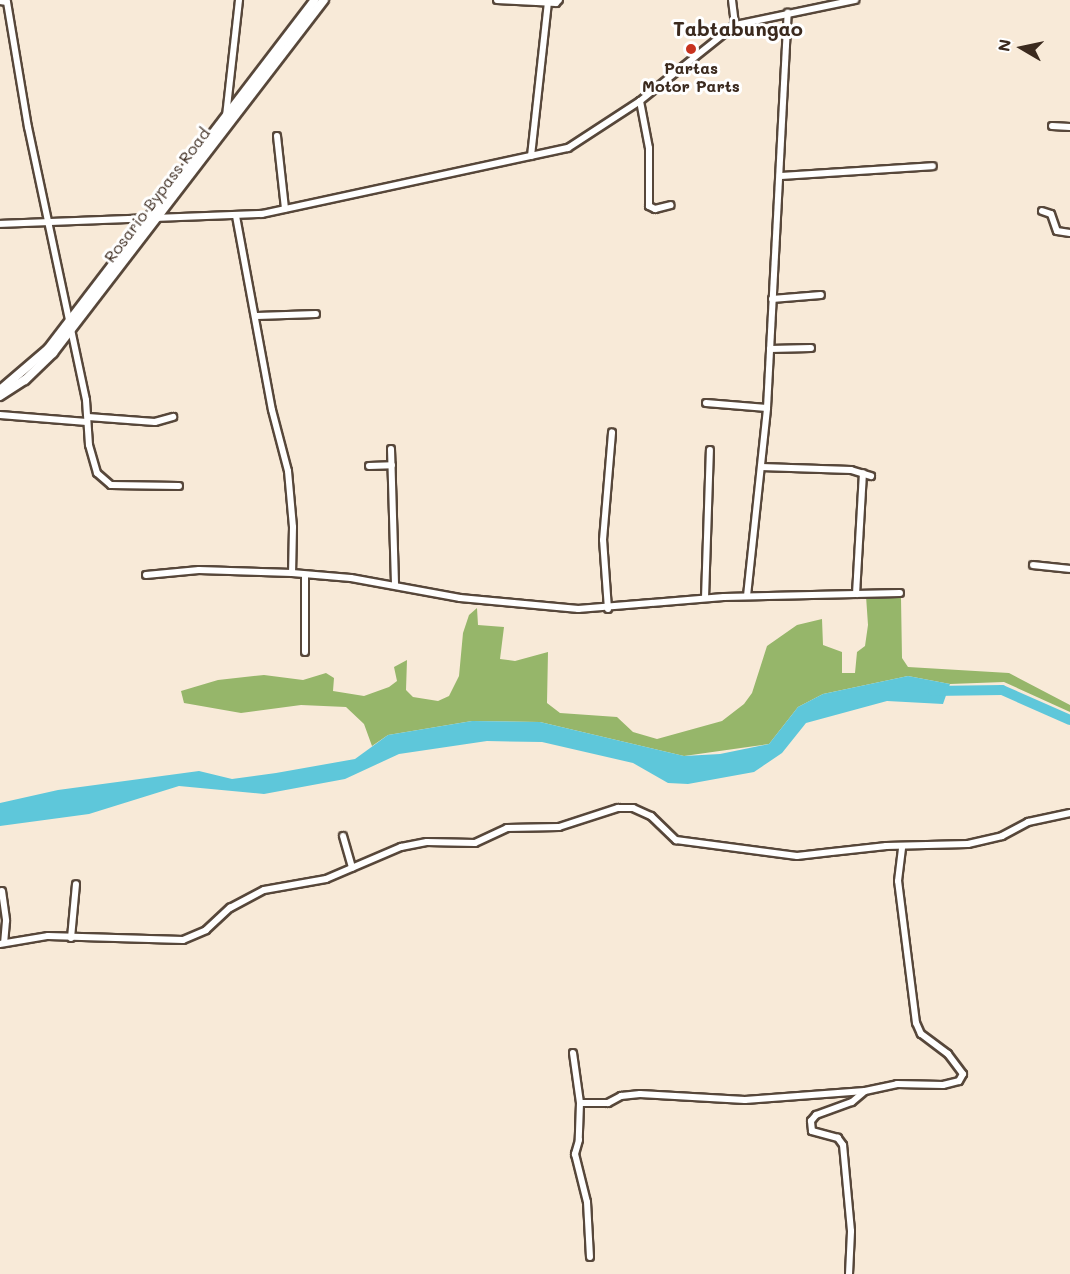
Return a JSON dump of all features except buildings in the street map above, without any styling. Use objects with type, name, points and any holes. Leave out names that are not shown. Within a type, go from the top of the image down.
[{"type":"main road","name":"Rosario Bypass Road","points":[[150,221],[315,0]]},
{"type":"main road","name":"Rosario Bypass Road","points":[[0,396],[40,367],[150,221],[324,0]]},
{"type":"main road","name":"Rosario Bypass Road","points":[[0,390],[34,364],[71,325]]},
{"type":"street","points":[[226,117],[239,0]]},
{"type":"street","points":[[497,0],[548,3],[559,0]]},
{"type":"street","points":[[732,0],[735,25]]},
{"type":"street","points":[[0,224],[150,221],[236,216],[285,208],[531,156],[581,143],[640,101],[735,25],[855,0]]},
{"type":"street","points":[[0,1],[7,2],[71,325],[92,458],[103,482],[179,486]]},
{"type":"street","points":[[531,156],[548,3]]},
{"type":"street","points":[[747,596],[766,408],[788,14]]},
{"type":"street","points":[[640,101],[649,148],[649,206],[655,209],[671,206]]},
{"type":"street","points":[[1052,126],[1070,127]]},
{"type":"street","points":[[277,136],[285,208]]},
{"type":"street","points":[[780,176],[933,166]]},
{"type":"street","points":[[1042,211],[1051,214],[1057,231],[1070,233]]},
{"type":"street","points":[[236,216],[257,316],[272,410],[288,471],[293,527],[292,573]]},
{"type":"street","points":[[772,299],[821,295]]},
{"type":"street","points":[[257,316],[316,314]]},
{"type":"street","points":[[770,349],[811,348]]},
{"type":"street","points":[[706,403],[766,408]]},
{"type":"street","points":[[0,415],[154,422],[173,417]]},
{"type":"street","points":[[608,609],[603,540],[612,432]]},
{"type":"street","points":[[391,449],[395,585]]},
{"type":"street","points":[[705,598],[710,450]]},
{"type":"street","points":[[369,466],[392,465]]},
{"type":"street","points":[[761,467],[863,473],[871,476]]},
{"type":"street","points":[[856,594],[863,473]]},
{"type":"street","points":[[1033,566],[1070,569]]},
{"type":"street","points":[[146,575],[199,570],[292,573],[395,585],[508,603],[608,609],[705,598],[900,593]]},
{"type":"street","points":[[304,652],[305,575]]},
{"type":"street","points":[[2,891],[2,944],[41,937],[183,940],[206,930],[230,908],[264,890],[315,881],[411,844],[475,843],[507,828],[559,827],[602,811],[628,807],[651,816],[674,839],[797,856],[886,846],[902,848],[983,842],[1028,822],[1070,813]]},
{"type":"street","points":[[343,836],[352,868]]},
{"type":"street","points":[[580,1103],[608,1103],[621,1096],[640,1094],[745,1100],[865,1091],[897,1084],[943,1085],[959,1081],[963,1074],[948,1054],[921,1034],[916,1023],[898,881],[902,848]]},
{"type":"street","points":[[71,938],[76,884]]},
{"type":"street","points":[[573,1053],[580,1103],[579,1140],[575,1154],[587,1202],[591,1257]]},
{"type":"street","points":[[849,1274],[851,1231],[843,1145],[837,1138],[812,1131],[811,1121],[816,1115],[852,1102],[865,1091]]},
{"type":"green space","points":[[866,596],[901,598],[902,658],[908,667],[1009,673],[1070,705],[1070,712],[1004,682],[950,684],[908,676],[823,694],[798,707],[769,744],[684,756],[540,722],[472,721],[388,735],[372,746],[364,724],[346,707],[301,705],[241,713],[184,703],[181,691],[218,680],[264,675],[303,680],[326,673],[334,678],[333,691],[364,696],[389,687],[397,681],[394,667],[407,660],[406,690],[413,697],[438,701],[449,696],[459,676],[463,633],[469,615],[477,608],[478,625],[504,627],[500,659],[515,661],[548,652],[547,703],[560,713],[617,717],[633,732],[657,739],[722,721],[744,704],[752,693],[767,646],[797,625],[822,619],[823,645],[842,652],[842,673],[855,673],[857,652],[865,646],[868,625]]},
{"type":"water","points":[[908,676],[950,684],[943,704],[887,701],[806,723],[782,753],[754,772],[688,784],[668,783],[633,763],[542,742],[487,741],[399,754],[345,779],[264,794],[179,786],[89,814],[0,826],[0,803],[58,790],[199,771],[232,779],[276,773],[355,759],[388,735],[472,721],[540,722],[684,756],[720,754],[769,744],[798,707],[823,694]]},
{"type":"waterway","points":[[933,691],[1002,690],[1070,720]]},
{"type":"place","name":"Partas Motor Parts","points":[[691,49]]},
{"type":"district","name":"Tabtabungao","points":[[738,28]]}]
